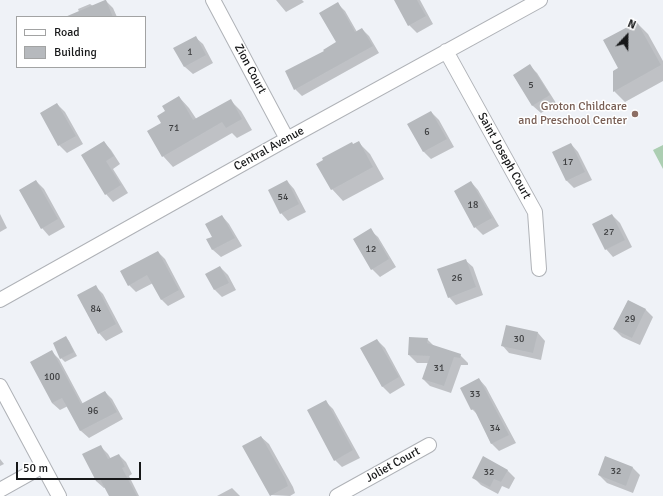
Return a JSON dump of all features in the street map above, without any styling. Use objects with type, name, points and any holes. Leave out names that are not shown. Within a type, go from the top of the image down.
[{"type":"street","name":"Zion Court","points":[[213,0],[287,139]]},
{"type":"street","name":"Central Avenue","points":[[0,300],[287,139],[540,0]]},
{"type":"street","name":"Saint Joseph Court","points":[[446,51],[535,212],[539,269]]},
{"type":"street","points":[[0,386],[59,496]]},
{"type":"street","name":"Joliet Court","points":[[337,496],[429,445]]},
{"type":"street","points":[[0,490],[43,466]]},
{"type":"green space","points":[[663,145],[663,169],[653,150]]},
{"type":"building","points":[[105,0],[113,16],[67,16]]},
{"type":"building","points":[[394,0],[417,0],[426,16],[408,26]]},
{"type":"building","points":[[338,2],[355,32],[362,28],[373,46],[294,90],[285,71],[324,51],[323,50],[336,42],[319,13]]},
{"type":"building","points":[[637,22],[661,65],[613,92],[613,71],[618,68],[603,40]]},
{"type":"building","points":[[196,36],[206,55],[184,67],[173,48]]},
{"type":"building","points":[[530,64],[550,95],[532,106],[513,75]]},
{"type":"building","points":[[179,96],[193,120],[231,99],[242,119],[226,128],[222,122],[162,157],[147,131],[161,123],[157,116],[165,111],[162,106]]},
{"type":"building","points":[[57,103],[76,136],[58,146],[40,113]]},
{"type":"building","points":[[431,111],[447,139],[423,152],[407,124]]},
{"type":"building","points":[[104,141],[114,156],[106,161],[121,185],[105,195],[81,155]]},
{"type":"building","points":[[359,141],[373,167],[331,190],[316,164],[323,160],[322,158],[352,142],[353,144]]},
{"type":"building","points":[[571,143],[585,172],[566,181],[552,152]]},
{"type":"building","points":[[36,180],[58,219],[41,229],[19,190]]},
{"type":"building","points":[[287,180],[299,204],[280,214],[268,190]]},
{"type":"building","points":[[471,181],[492,218],[474,228],[454,191]]},
{"type":"building","points":[[612,214],[625,240],[605,250],[592,224]]},
{"type":"building","points":[[222,215],[235,238],[212,250],[206,239],[212,237],[205,224]]},
{"type":"building","points":[[371,228],[389,259],[371,270],[353,239]]},
{"type":"building","points":[[158,251],[179,290],[161,300],[147,275],[128,286],[120,271]]},
{"type":"building","points":[[466,259],[476,287],[448,298],[437,269]]},
{"type":"building","points":[[220,266],[229,283],[214,290],[205,274]]},
{"type":"building","points":[[96,285],[116,324],[98,334],[77,295]]},
{"type":"building","points":[[628,300],[646,309],[632,338],[613,329]]},
{"type":"building","points":[[506,325],[538,332],[533,353],[501,346]]},
{"type":"building","points":[[66,336],[74,352],[60,359],[53,343]]},
{"type":"building","points":[[409,337],[428,338],[427,343],[461,354],[460,358],[454,357],[444,386],[422,379],[430,356],[408,355]]},
{"type":"building","points":[[377,339],[399,377],[382,387],[360,348]]},
{"type":"building","points":[[52,350],[81,404],[105,391],[117,412],[80,431],[62,398],[52,403],[30,362]]},
{"type":"building","points":[[479,378],[509,435],[491,444],[474,409],[471,410],[460,388]]},
{"type":"building","points":[[326,400],[353,450],[334,461],[307,410]]},
{"type":"building","points":[[261,436],[288,486],[270,496],[242,446]]},
{"type":"building","points":[[101,445],[108,459],[119,454],[125,467],[122,468],[137,496],[109,496],[100,479],[96,481],[82,454]]},
{"type":"building","points":[[483,456],[508,470],[501,482],[494,479],[490,487],[472,478]]},
{"type":"building","points":[[605,456],[633,467],[626,486],[598,475]]},
{"type":"place","name":"Groton Childcare and Preschool Center","points":[[635,114]]}]
